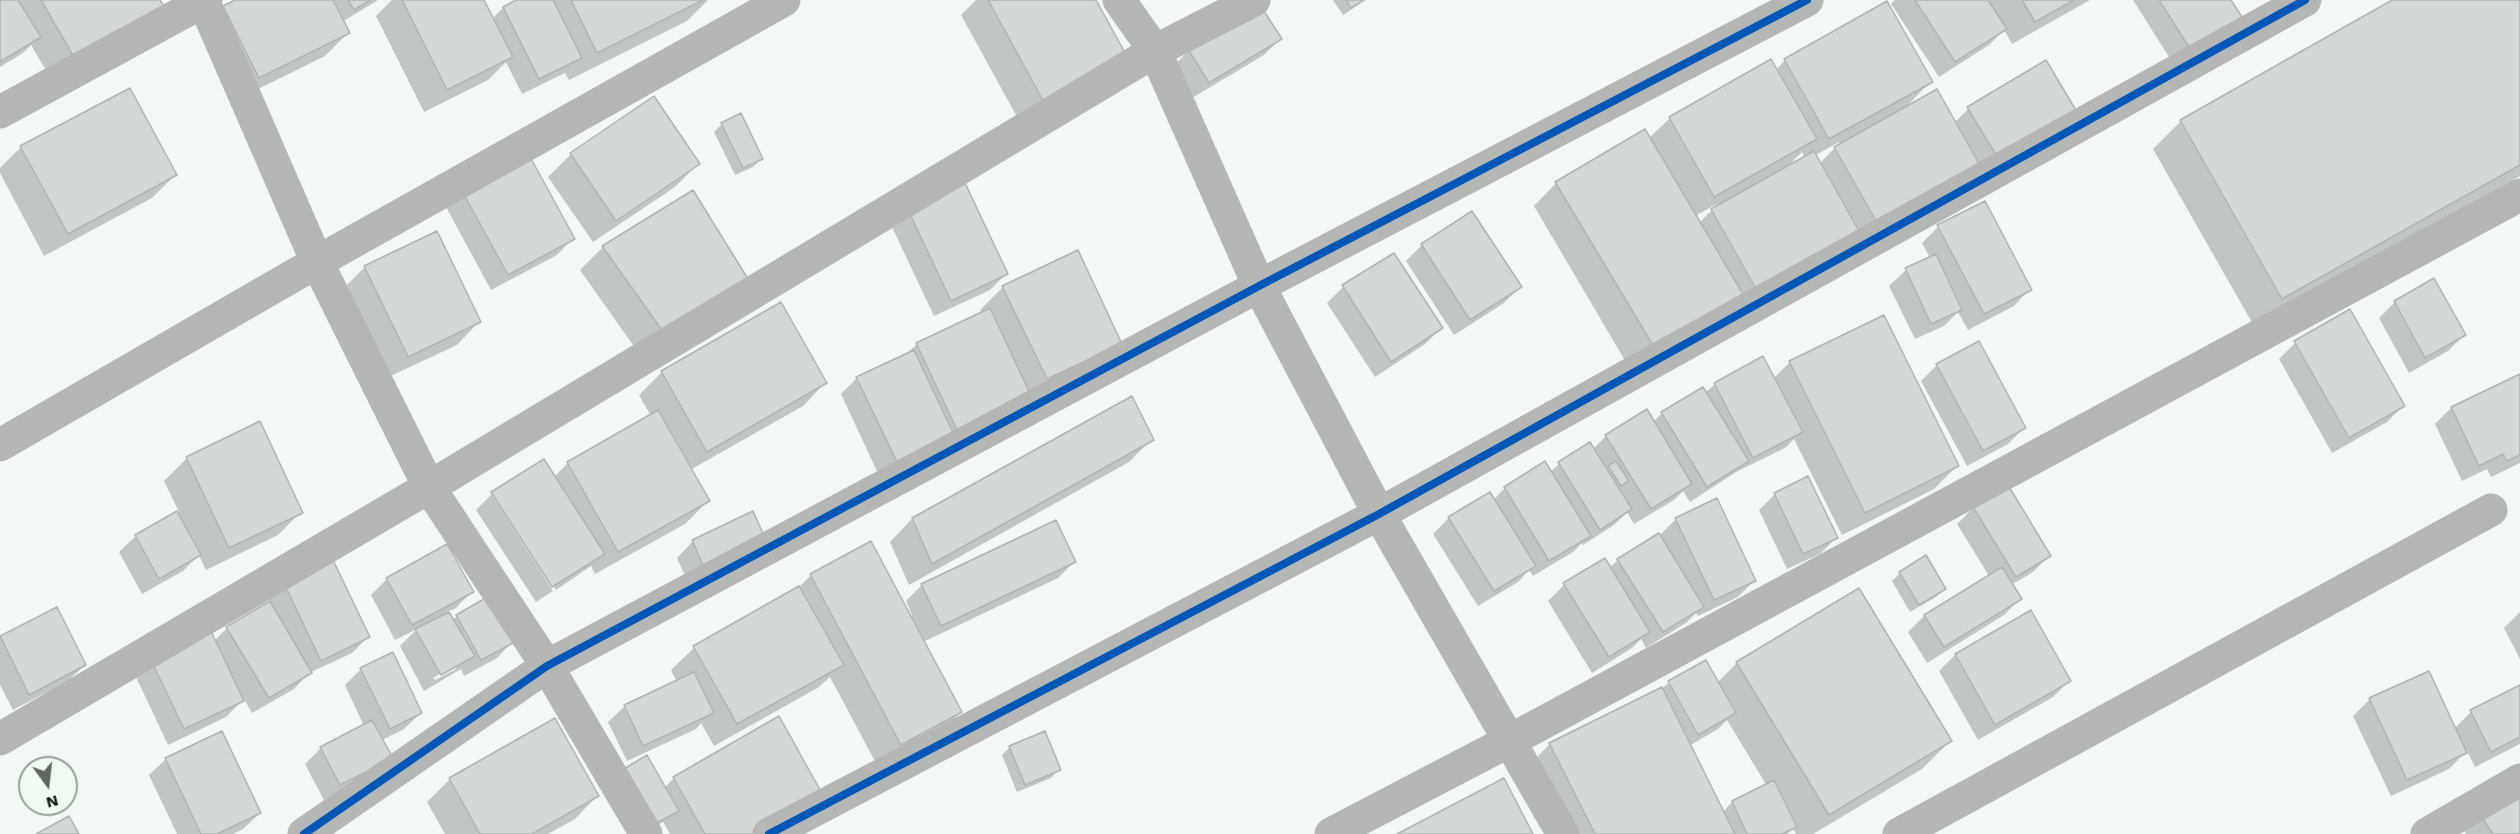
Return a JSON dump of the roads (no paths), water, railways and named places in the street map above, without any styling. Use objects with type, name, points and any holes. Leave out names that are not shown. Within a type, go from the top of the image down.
[{"type":"street","points":[[0,112],[204,0],[317,262],[429,487],[547,666],[646,834]]},
{"type":"street","points":[[0,445],[317,262],[784,0]]},
{"type":"street","points":[[1119,0],[1155,51],[1259,286],[1379,514],[1563,834]]},
{"type":"street","points":[[0,739],[429,487],[1155,51],[1254,0]]},
{"type":"street","points":[[304,834],[547,666],[1259,286],[1807,0]]},
{"type":"street","points":[[769,834],[1379,514],[2306,0]]},
{"type":"street","points":[[1331,834],[1511,740],[2520,195]]},
{"type":"street","points":[[1899,834],[2491,510]]},
{"type":"street","points":[[2427,834],[2520,780]]}]
